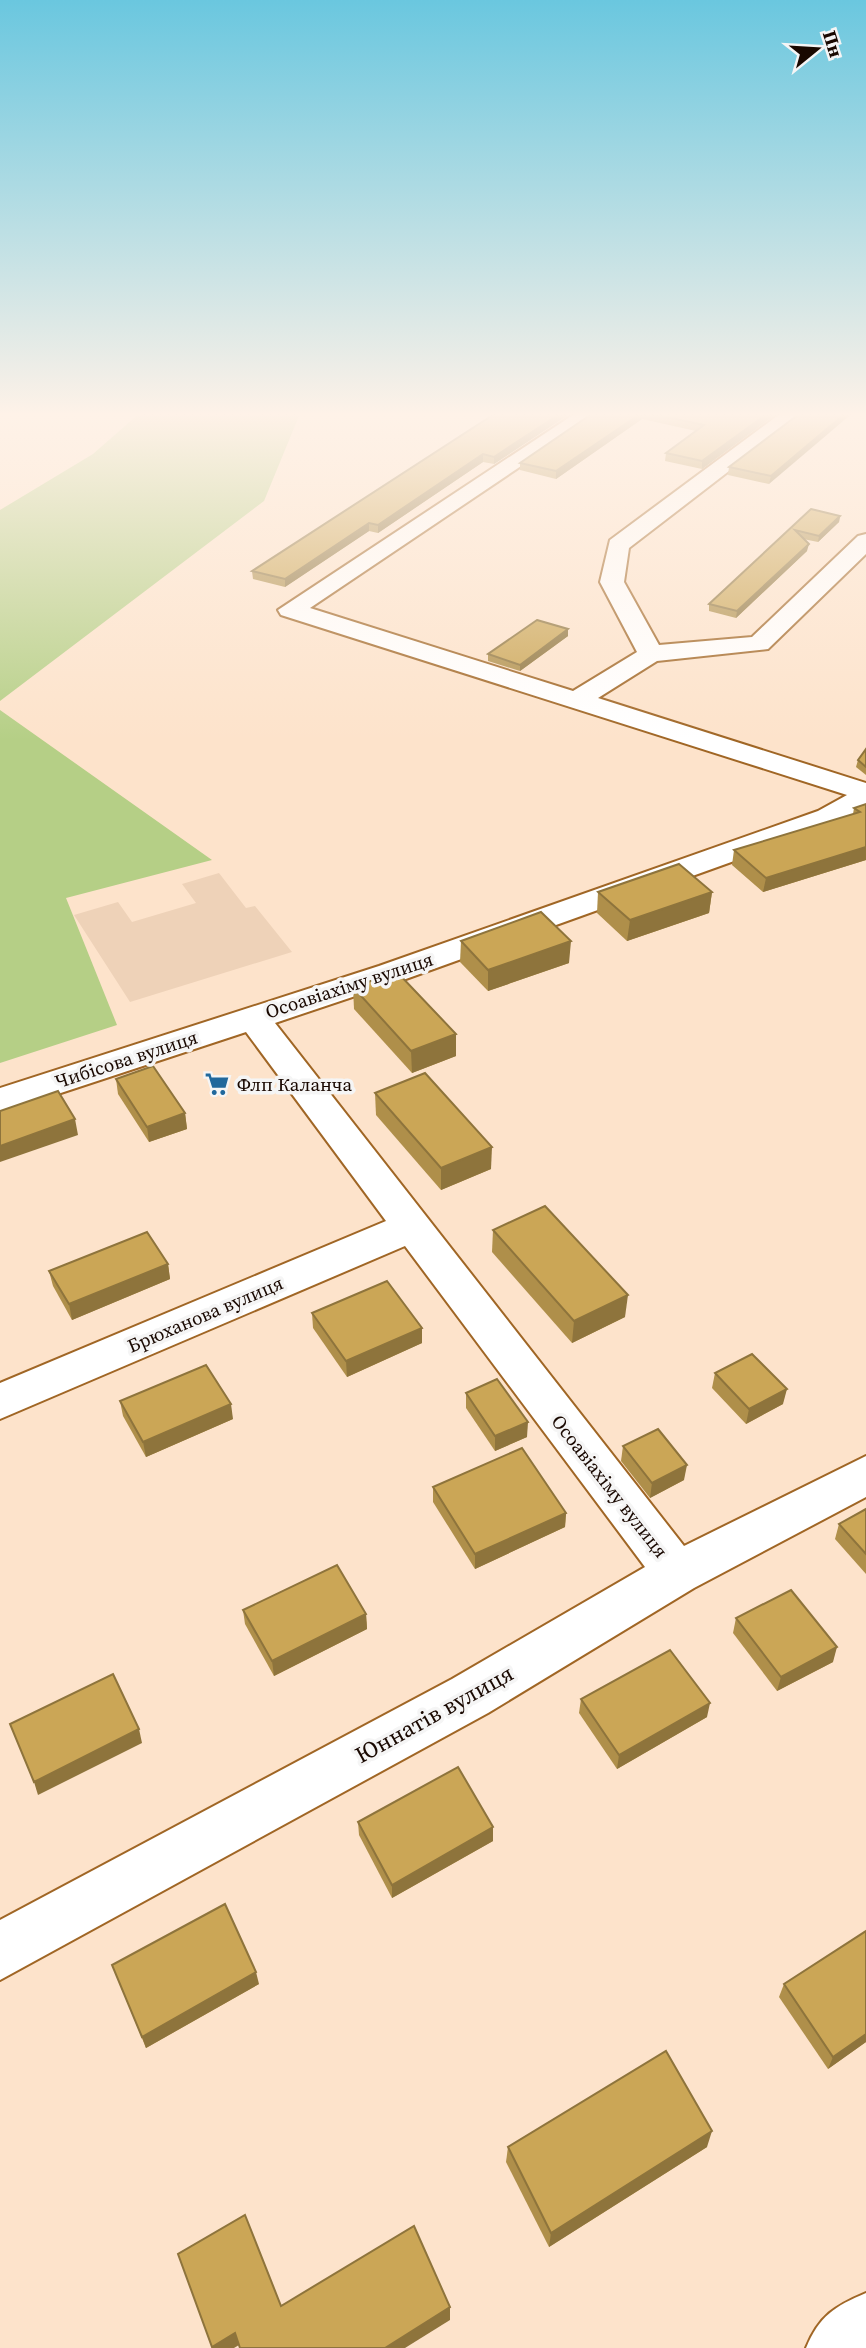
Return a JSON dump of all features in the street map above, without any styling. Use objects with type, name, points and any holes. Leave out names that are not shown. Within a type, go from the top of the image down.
[{"type":"street","points":[[426,521],[290,610],[866,794]]},
{"type":"street","points":[[651,521],[618,545],[612,582],[651,654]]},
{"type":"street","points":[[576,700],[651,654],[759,644],[866,541]]},
{"type":"street","name":"Осоавіахіму вулиця","points":[[677,1573],[252,1017],[391,972],[829,817],[866,794]]},
{"type":"street","name":"Чибісова вулиця","points":[[0,1101],[252,1017]]},
{"type":"street","name":"Брюханова вулиця","points":[[0,1402],[411,1227]]},
{"type":"street","name":"Юннатів вулиця","points":[[0,1951],[470,1696],[677,1573],[866,1475]]},
{"type":"street","points":[[839,2348],[866,2326]]},
{"type":"shaded area","points":[[219,873],[246,908],[255,906],[292,952],[130,1002],[74,915],[118,902],[132,922],[196,903],[182,884]]},
{"type":"green space","points":[[0,521],[238,521],[0,701]]},
{"type":"green space","points":[[0,710],[212,860],[66,898],[117,1025],[0,1063]]},
{"type":"building","points":[[330,521],[385,521],[378,525],[369,523],[285,579],[252,571]]},
{"type":"building","points":[[799,521],[835,521],[819,536],[795,530],[809,544],[737,611],[709,604]]},
{"type":"building","points":[[537,620],[568,629],[520,665],[488,654]]},
{"type":"building","points":[[866,749],[866,767],[858,760]]},
{"type":"building","points":[[866,804],[866,847],[766,878],[734,850],[860,812],[854,808]]},
{"type":"building","points":[[679,864],[712,892],[630,920],[598,892]]},
{"type":"building","points":[[541,912],[571,941],[488,970],[461,941]]},
{"type":"building","points":[[397,972],[456,1034],[411,1051],[353,987]]},
{"type":"building","points":[[153,1066],[185,1113],[147,1127],[116,1079]]},
{"type":"building","points":[[425,1073],[492,1147],[441,1168],[375,1093]]},
{"type":"building","points":[[58,1091],[75,1119],[0,1146],[0,1111]]},
{"type":"building","points":[[545,1206],[628,1295],[574,1321],[493,1230]]},
{"type":"building","points":[[147,1232],[168,1264],[69,1304],[49,1271]]},
{"type":"building","points":[[387,1281],[422,1328],[346,1361],[312,1313]]},
{"type":"building","points":[[752,1354],[787,1389],[749,1409],[715,1373]]},
{"type":"building","points":[[206,1365],[231,1404],[143,1442],[120,1401]]},
{"type":"building","points":[[497,1379],[528,1422],[495,1436],[466,1393]]},
{"type":"building","points":[[658,1429],[687,1465],[652,1483],[623,1446]]},
{"type":"building","points":[[522,1448],[566,1513],[475,1554],[433,1487]]},
{"type":"building","points":[[866,1509],[866,1554],[839,1524]]},
{"type":"building","points":[[337,1565],[366,1614],[272,1661],[243,1610]]},
{"type":"building","points":[[791,1590],[837,1647],[781,1677],[736,1618]]},
{"type":"building","points":[[670,1650],[710,1703],[619,1755],[581,1699]]},
{"type":"building","points":[[113,1674],[139,1729],[34,1782],[10,1724]]},
{"type":"building","points":[[458,1767],[493,1827],[392,1885],[358,1822]]},
{"type":"building","points":[[225,1904],[256,1972],[142,2037],[112,1965]]},
{"type":"building","points":[[866,1931],[866,2034],[833,2057],[784,1984]]},
{"type":"building","points":[[666,2051],[712,2131],[551,2233],[508,2147]]},
{"type":"building","points":[[245,2215],[281,2306],[414,2226],[450,2307],[385,2348],[240,2348],[235,2333],[212,2347],[178,2254]]},
{"type":"place","name":"Флп Каланча","points":[[217,1084]]}]
